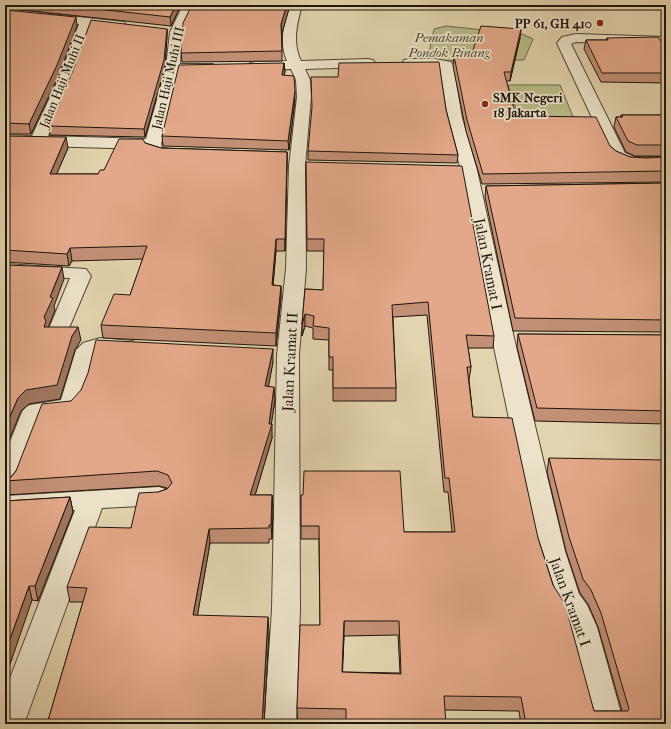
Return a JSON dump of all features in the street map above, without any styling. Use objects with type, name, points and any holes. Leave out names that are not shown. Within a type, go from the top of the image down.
[{"type":"street","name":"Jalan Haji Muhi III","points":[[189,5],[176,32],[174,68],[153,144],[153,150],[156,152],[192,154]]},
{"type":"street","name":"Jalan Kramat II","points":[[280,724],[286,610],[280,354],[296,268],[298,161],[304,97],[303,80],[292,57],[290,41],[290,24],[296,5]]},
{"type":"street","points":[[5,13],[132,27]]},
{"type":"street","name":"Jalan Haji Muhi II","points":[[38,141],[67,76],[87,21]]},
{"type":"street","points":[[161,30],[176,32]]},
{"type":"street","points":[[666,41],[576,38],[567,40],[564,43],[618,156],[623,160],[635,162],[666,162]]},
{"type":"street","name":"Jalan Kramat I","points":[[242,66],[435,63],[446,65],[454,119],[461,150],[462,170],[481,191],[503,338],[530,462],[559,578],[566,598],[577,613],[582,627],[608,724]]},
{"type":"street","points":[[174,68],[219,66]]},
{"type":"street","points":[[5,140],[153,144]]},
{"type":"street","points":[[5,270],[79,273],[81,276],[59,331]]},
{"type":"street","points":[[503,338],[526,338]]},
{"type":"street","points":[[5,484],[34,412],[44,408],[65,407],[72,402],[87,350],[90,346],[98,344],[146,347]]},
{"type":"street","points":[[530,462],[554,462]]},
{"type":"street","points":[[5,504],[159,496]]},
{"type":"street","points":[[8,724],[92,500]]},
{"type":"green space","name":"Pemakaman Pondok Pinang","points":[[446,26],[522,34],[533,39],[524,60],[443,61],[428,57],[434,29]]},
{"type":"green space","points":[[508,85],[560,85],[574,119],[519,119]]},
{"type":"building","points":[[61,5],[176,5],[170,17]]},
{"type":"building","points":[[192,5],[287,5],[281,24],[282,51],[181,53],[183,23]]},
{"type":"building","points":[[5,10],[76,17],[57,65],[29,124],[5,123]]},
{"type":"building","points":[[91,20],[167,29],[164,60],[144,129],[49,126],[74,68]]},
{"type":"building","points":[[481,26],[521,29],[511,72],[504,72],[516,116],[596,117],[610,146],[616,151],[630,157],[666,157],[666,171],[483,174],[467,120],[454,56],[471,56]]},
{"type":"building","points":[[658,37],[666,49],[666,73],[602,73],[586,40],[608,40],[607,38]]},
{"type":"building","points":[[439,62],[446,110],[458,155],[308,151],[312,107],[311,77],[338,77],[339,63]]},
{"type":"building","points":[[284,63],[282,75],[294,76],[295,91],[288,141],[162,136],[179,65]]},
{"type":"building","points":[[621,115],[666,115],[666,145],[637,145],[628,141],[616,117],[623,117]]},
{"type":"building","points":[[5,136],[66,137],[50,174],[98,174],[100,170],[104,170],[119,139],[143,139],[145,143],[161,148],[287,152],[285,239],[276,239],[272,285],[281,286],[276,333],[101,325],[114,294],[130,295],[147,246],[70,248],[67,254],[5,250]]},
{"type":"building","points":[[306,162],[462,166],[494,336],[466,335],[471,367],[467,367],[473,417],[512,418],[538,538],[553,585],[565,604],[594,711],[628,711],[629,709],[601,613],[591,590],[583,579],[569,537],[549,458],[666,460],[666,724],[526,724],[521,697],[444,696],[446,724],[346,724],[346,709],[297,708],[300,625],[320,625],[319,526],[301,526],[301,495],[303,495],[304,471],[400,471],[404,532],[455,532],[449,478],[445,478],[428,302],[392,305],[396,388],[333,388],[333,357],[329,357],[329,328],[313,326],[314,316],[305,314],[302,324],[305,289],[323,290],[324,239],[307,239]],"holes":[[[344,621],[399,621],[401,674],[342,672]]]},
{"type":"building","points":[[666,183],[666,320],[515,318],[486,186]]},
{"type":"building","points":[[5,265],[62,267],[50,297],[53,298],[44,317],[46,321],[44,327],[78,327],[72,336],[57,385],[26,390],[18,398],[5,428]]},
{"type":"building","points":[[518,334],[666,335],[666,411],[537,408]]},
{"type":"building","points":[[96,340],[273,349],[265,386],[274,387],[269,424],[272,424],[250,495],[272,495],[271,525],[269,525],[269,528],[209,529],[193,615],[268,617],[262,724],[47,724],[87,588],[67,587],[89,527],[131,528],[139,493],[158,492],[167,489],[172,483],[168,475],[157,471],[5,481],[5,479],[11,477],[16,471],[42,404],[71,401],[81,390],[88,373]]},
{"type":"building","points":[[70,497],[35,586],[29,586],[5,653],[5,501]]},
{"type":"place","name":"PP 61, GH 410","points":[[600,23]]},
{"type":"place","name":"SMK Negeri 18 Jakarta","points":[[485,104]]}]
